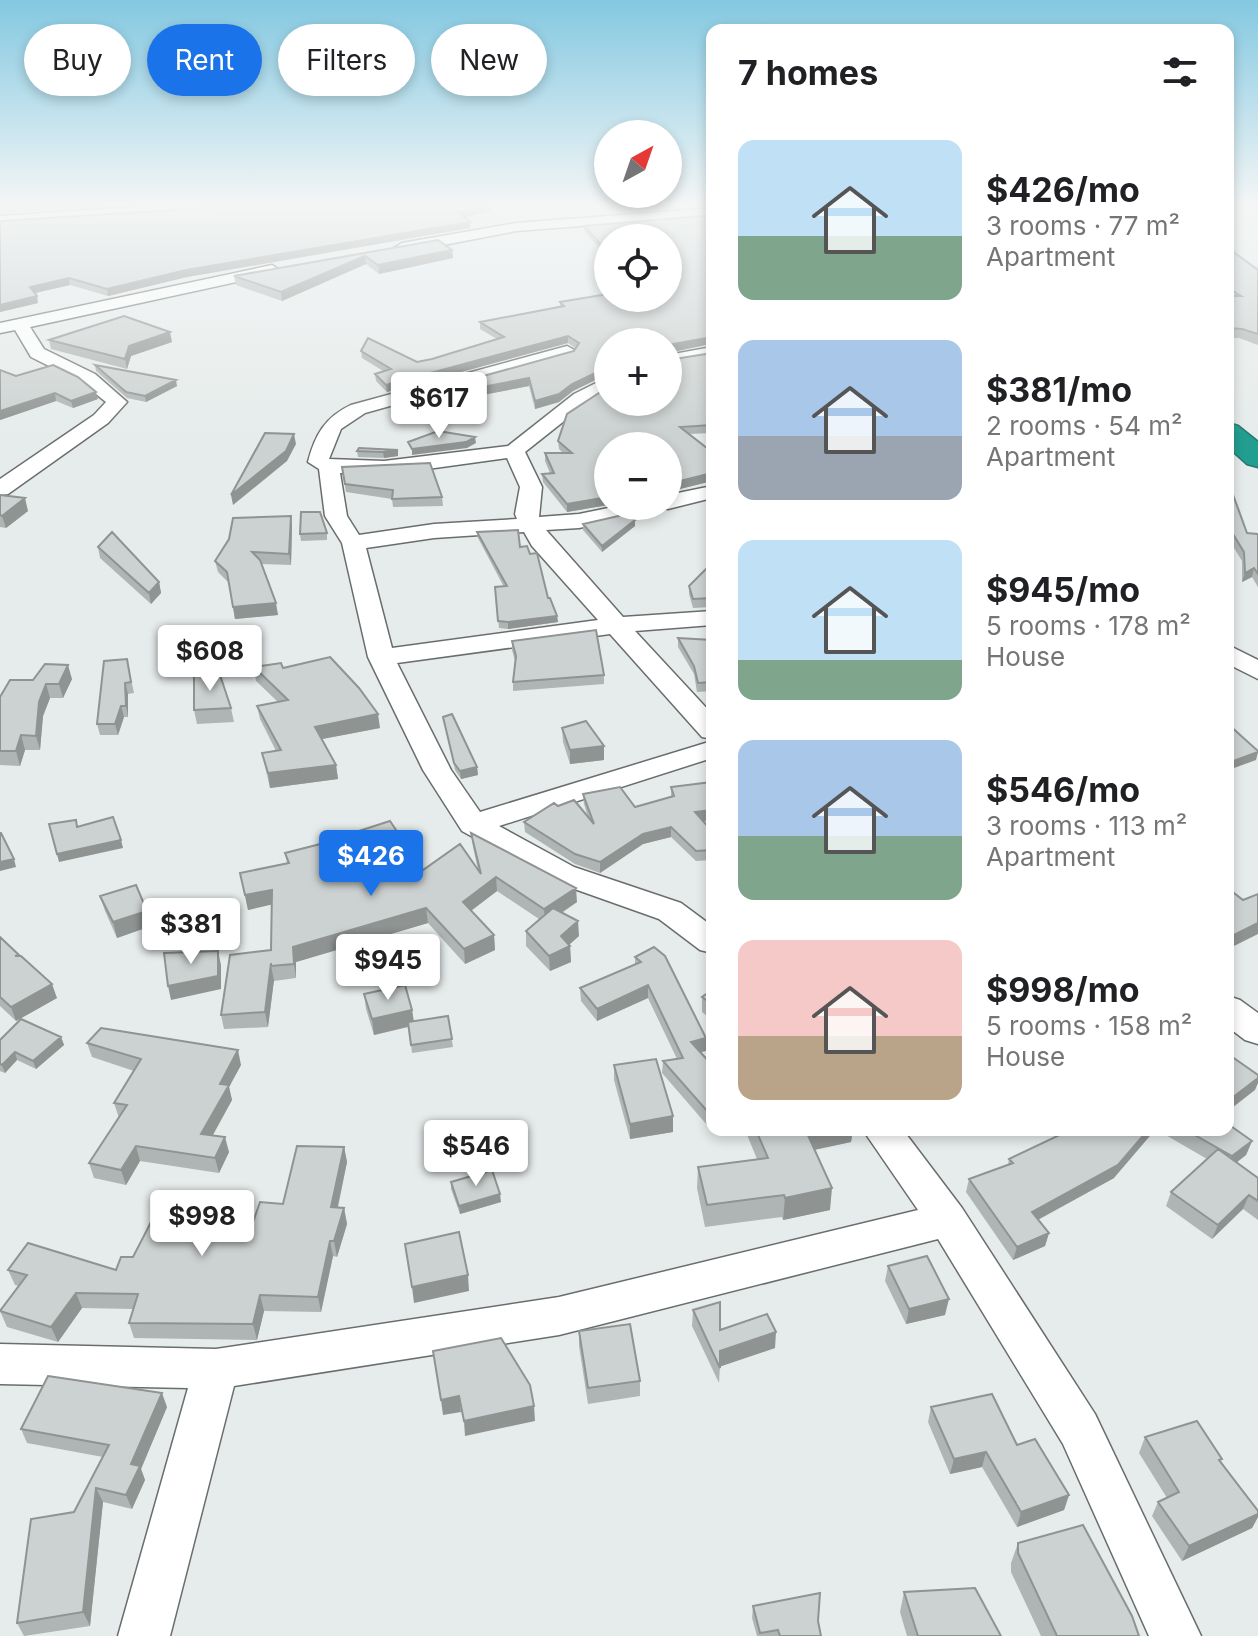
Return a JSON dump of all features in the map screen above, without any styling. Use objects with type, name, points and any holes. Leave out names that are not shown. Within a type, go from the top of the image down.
[{"type":"highway","points":[[1234,437],[1258,458]]},
{"type":"street","points":[[10,326],[206,282]]},
{"type":"street","points":[[0,489],[101,419],[117,402],[88,378],[37,353],[10,326]]},
{"type":"street","points":[[567,351],[349,412],[325,434],[318,462],[329,467],[383,467],[514,451],[594,391]]},
{"type":"street","points":[[682,357],[706,353]]},
{"type":"street","points":[[514,451],[531,487],[526,514],[540,541],[706,724]]},
{"type":"street","points":[[329,467],[336,516],[353,543],[381,657],[437,770],[473,824],[563,874],[670,911],[706,938]]},
{"type":"street","points":[[682,499],[706,493]]},
{"type":"street","points":[[353,543],[434,531],[594,518]]},
{"type":"street","points":[[381,657],[618,625],[706,618]]},
{"type":"street","points":[[1234,657],[1258,671]]},
{"type":"street","points":[[473,824],[706,751]]},
{"type":"street","points":[[1234,1013],[1258,1031]]},
{"type":"street","points":[[886,1136],[948,1220],[1079,1429],[1175,1636]]},
{"type":"street","points":[[0,1364],[216,1369],[559,1316],[948,1220]]},
{"type":"street","points":[[144,1636],[216,1369]]},
{"type":"building","points":[[0,282],[50,282],[30,287],[37,296],[0,305]]},
{"type":"building","points":[[84,282],[135,282],[107,289]]},
{"type":"building","points":[[253,282],[304,282],[281,292]]},
{"type":"building","points":[[682,282],[706,282],[706,338],[682,342],[682,328],[594,328],[594,374],[559,394],[535,401],[529,378],[404,402],[400,399],[574,351],[579,343],[568,336],[386,385],[375,374],[391,369],[361,351],[368,338],[417,362],[432,359],[504,337],[480,322],[564,306],[560,302],[594,296],[594,312],[682,312]]},
{"type":"building","points":[[1234,282],[1258,282],[1258,334],[1234,328],[1234,296],[1241,296],[1234,292]]},
{"type":"building","points":[[124,316],[170,332],[129,346],[125,359],[49,340]]},
{"type":"building","points":[[706,354],[706,425],[680,427],[706,447],[706,474],[682,480],[682,432],[594,432],[594,499],[567,504],[542,474],[554,473],[545,453],[572,453],[558,441],[567,414],[594,396],[594,416],[682,416],[682,358]]},
{"type":"building","points":[[53,365],[78,377],[96,392],[71,401],[55,393],[0,411],[0,370],[16,376]]},
{"type":"building","points":[[95,365],[176,380],[145,396],[126,392]]},
{"type":"building","points":[[438,431],[475,437],[466,442],[412,449],[408,442]]},
{"type":"building","points":[[265,433],[294,434],[286,451],[231,495]]},
{"type":"building","points":[[359,448],[398,450],[357,451]]},
{"type":"building","points":[[430,463],[442,497],[392,499],[393,490],[345,484],[342,467]]},
{"type":"building","points":[[0,495],[25,498],[2,516]]},
{"type":"building","points":[[1234,497],[1247,533],[1258,534],[1258,574],[1254,568],[1245,573],[1244,552],[1234,536]]},
{"type":"building","points":[[301,512],[320,512],[327,533],[300,534]]},
{"type":"building","points":[[291,516],[289,554],[252,552],[260,560],[276,603],[233,607],[227,572],[215,561],[229,539],[233,518]]},
{"type":"building","points":[[601,520],[635,520],[602,546],[583,524]]},
{"type":"building","points":[[518,530],[520,547],[527,546],[530,554],[537,553],[548,598],[557,616],[498,621],[495,587],[507,586],[477,532]]},
{"type":"building","points":[[112,532],[159,582],[149,593],[98,547]]},
{"type":"building","points":[[706,569],[706,598],[693,599],[689,586]]},
{"type":"building","points":[[596,630],[604,675],[513,682],[516,656],[512,641]]},
{"type":"building","points":[[678,638],[706,640],[706,682],[698,683],[694,666]]},
{"type":"building","points":[[330,657],[378,714],[315,727],[336,765],[268,773],[262,753],[281,750],[257,706],[288,700],[254,667],[281,663],[283,668]]},
{"type":"building","points":[[127,659],[131,682],[125,683],[126,706],[121,706],[115,724],[97,724],[104,661]]},
{"type":"building","points":[[45,664],[68,665],[59,684],[46,684],[39,702],[36,736],[21,735],[16,751],[0,751],[0,697],[10,680],[33,680]]},
{"type":"building","points":[[219,672],[231,708],[194,710],[194,676]]},
{"type":"building","points":[[452,714],[477,767],[460,771],[454,763],[443,717]]},
{"type":"building","points":[[586,721],[604,746],[570,750],[562,728]]},
{"type":"building","points":[[1234,729],[1258,751],[1234,761]]},
{"type":"building","points":[[706,783],[706,811],[695,812],[706,824],[706,850],[696,851],[671,827],[643,834],[600,862],[575,854],[524,822],[554,803],[558,806],[574,800],[594,824],[583,794],[620,787],[635,807],[674,796],[671,787]]},
{"type":"building","points":[[113,817],[121,840],[57,854],[49,824],[76,820],[77,827]]},
{"type":"building","points":[[390,821],[423,870],[460,844],[481,874],[471,833],[576,888],[544,909],[496,877],[463,902],[494,935],[464,949],[426,908],[293,947],[294,964],[271,966],[271,963],[265,1012],[221,1015],[230,955],[271,950],[272,890],[245,895],[240,873],[289,863],[285,853],[344,838]]},
{"type":"building","points":[[1,833],[14,859],[0,862]]},
{"type":"building","points":[[136,885],[147,911],[113,922],[100,896]]},
{"type":"building","points":[[1234,893],[1243,900],[1258,894],[1258,923],[1234,935]]},
{"type":"building","points":[[553,908],[578,921],[561,936],[570,946],[549,956],[526,931]]},
{"type":"building","points":[[0,937],[19,955],[15,956],[21,956],[52,984],[11,1007],[0,997]]},
{"type":"building","points":[[654,947],[665,956],[706,1038],[691,1042],[706,1058],[706,1110],[663,1061],[683,1058],[648,985],[597,1009],[580,988],[641,962],[635,957]]},
{"type":"building","points":[[218,951],[218,976],[168,986],[164,953]]},
{"type":"building","points":[[405,985],[412,1010],[372,1019],[364,994]]},
{"type":"building","points":[[448,1016],[452,1039],[411,1045],[408,1022]]},
{"type":"building","points":[[21,1019],[61,1037],[33,1061],[15,1052],[2,1065],[0,1040]]},
{"type":"building","points":[[101,1028],[238,1050],[220,1084],[229,1085],[201,1134],[225,1137],[215,1158],[136,1146],[121,1170],[89,1163],[127,1105],[114,1103],[141,1059],[87,1043]]},
{"type":"building","points":[[1234,1058],[1258,1075],[1234,1096]]},
{"type":"building","points":[[656,1059],[673,1116],[630,1124],[614,1065]]},
{"type":"building","points":[[1234,1128],[1252,1141],[1232,1156],[1197,1136],[1234,1136]]},
{"type":"building","points":[[759,1136],[808,1136],[832,1188],[785,1198],[784,1195],[707,1205],[698,1167],[768,1158]]},
{"type":"building","points":[[1057,1136],[1143,1136],[1118,1165],[1032,1212],[1049,1233],[1017,1247],[969,1179],[1013,1163],[1009,1159]]},
{"type":"building","points":[[297,1146],[344,1147],[331,1207],[344,1208],[334,1241],[330,1241],[318,1297],[260,1295],[253,1324],[129,1323],[138,1294],[76,1293],[51,1327],[0,1311],[27,1275],[8,1270],[28,1243],[116,1270],[121,1257],[133,1257],[167,1191],[187,1194],[177,1214],[252,1225],[260,1202],[283,1204]]},
{"type":"building","points":[[1218,1149],[1258,1178],[1258,1201],[1249,1195],[1218,1225],[1171,1192]]},
{"type":"building","points":[[492,1170],[500,1194],[459,1206],[451,1182]]},
{"type":"building","points":[[459,1232],[468,1275],[412,1287],[405,1244]]},
{"type":"building","points":[[927,1256],[949,1299],[909,1309],[888,1266]]},
{"type":"building","points":[[720,1302],[720,1330],[767,1314],[776,1332],[720,1351],[720,1368],[693,1310]]},
{"type":"building","points":[[630,1324],[640,1381],[588,1388],[579,1331]]},
{"type":"building","points":[[501,1338],[530,1385],[534,1406],[464,1421],[459,1396],[441,1400],[433,1351]]},
{"type":"building","points":[[48,1376],[162,1393],[131,1464],[140,1466],[126,1495],[96,1488],[83,1612],[17,1623],[31,1519],[74,1512],[109,1445],[21,1429]]},
{"type":"building","points":[[992,1394],[1017,1445],[1035,1439],[1069,1495],[1021,1512],[986,1452],[954,1459],[931,1407]]},
{"type":"building","points":[[1197,1421],[1222,1459],[1219,1460],[1258,1514],[1189,1546],[1158,1502],[1179,1492],[1145,1437]]},
{"type":"building","points":[[1083,1525],[1132,1616],[1139,1636],[1057,1636],[1018,1553],[1018,1543]]},
{"type":"building","points":[[975,1588],[1001,1636],[918,1636],[904,1592]]},
{"type":"building","points":[[820,1593],[818,1621],[821,1636],[780,1636],[778,1630],[760,1633],[753,1606]]}]
